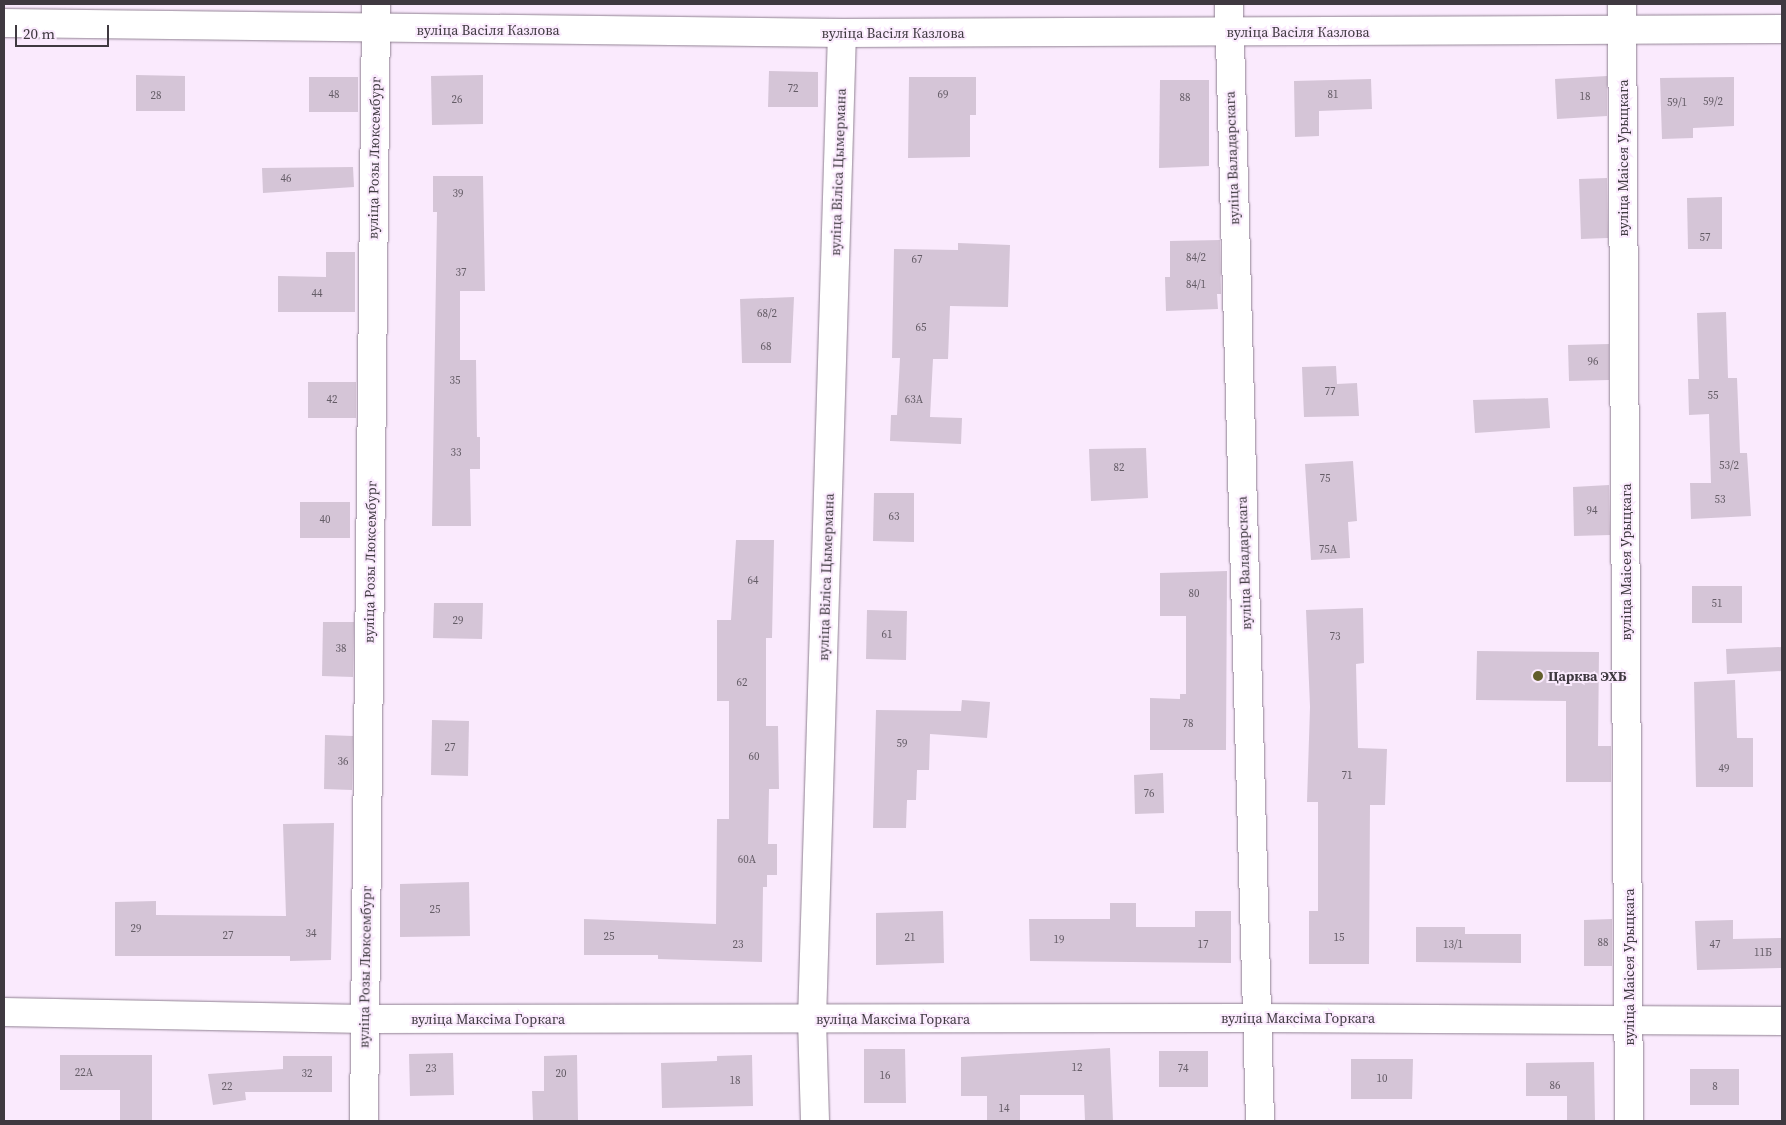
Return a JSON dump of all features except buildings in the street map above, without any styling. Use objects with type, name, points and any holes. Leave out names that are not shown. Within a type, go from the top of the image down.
[{"type":"street","name":"вуліца Валадарскага","points":[[1229,4],[1260,1121]]},
{"type":"street","name":"вуліца Васіля Казлова","points":[[4,24],[376,16],[842,33],[1229,32],[1622,17],[1782,29]]},
{"type":"street","name":"вуліца Розы Люксембург","points":[[364,1121],[376,16]]},
{"type":"street","name":"вуліца Маісея Урыцкага","points":[[1622,17],[1629,1121]]},
{"type":"street","name":"вуліца Віліса Цымермана","points":[[815,1121],[812,1020],[842,33]]},
{"type":"street","name":"вуліца Максіма Горкага","points":[[4,1012],[365,1020],[1257,1018],[1629,1019],[1782,1022]]},
{"type":"place","name":"Царква ЭХБ","points":[[1538,676]]}]
